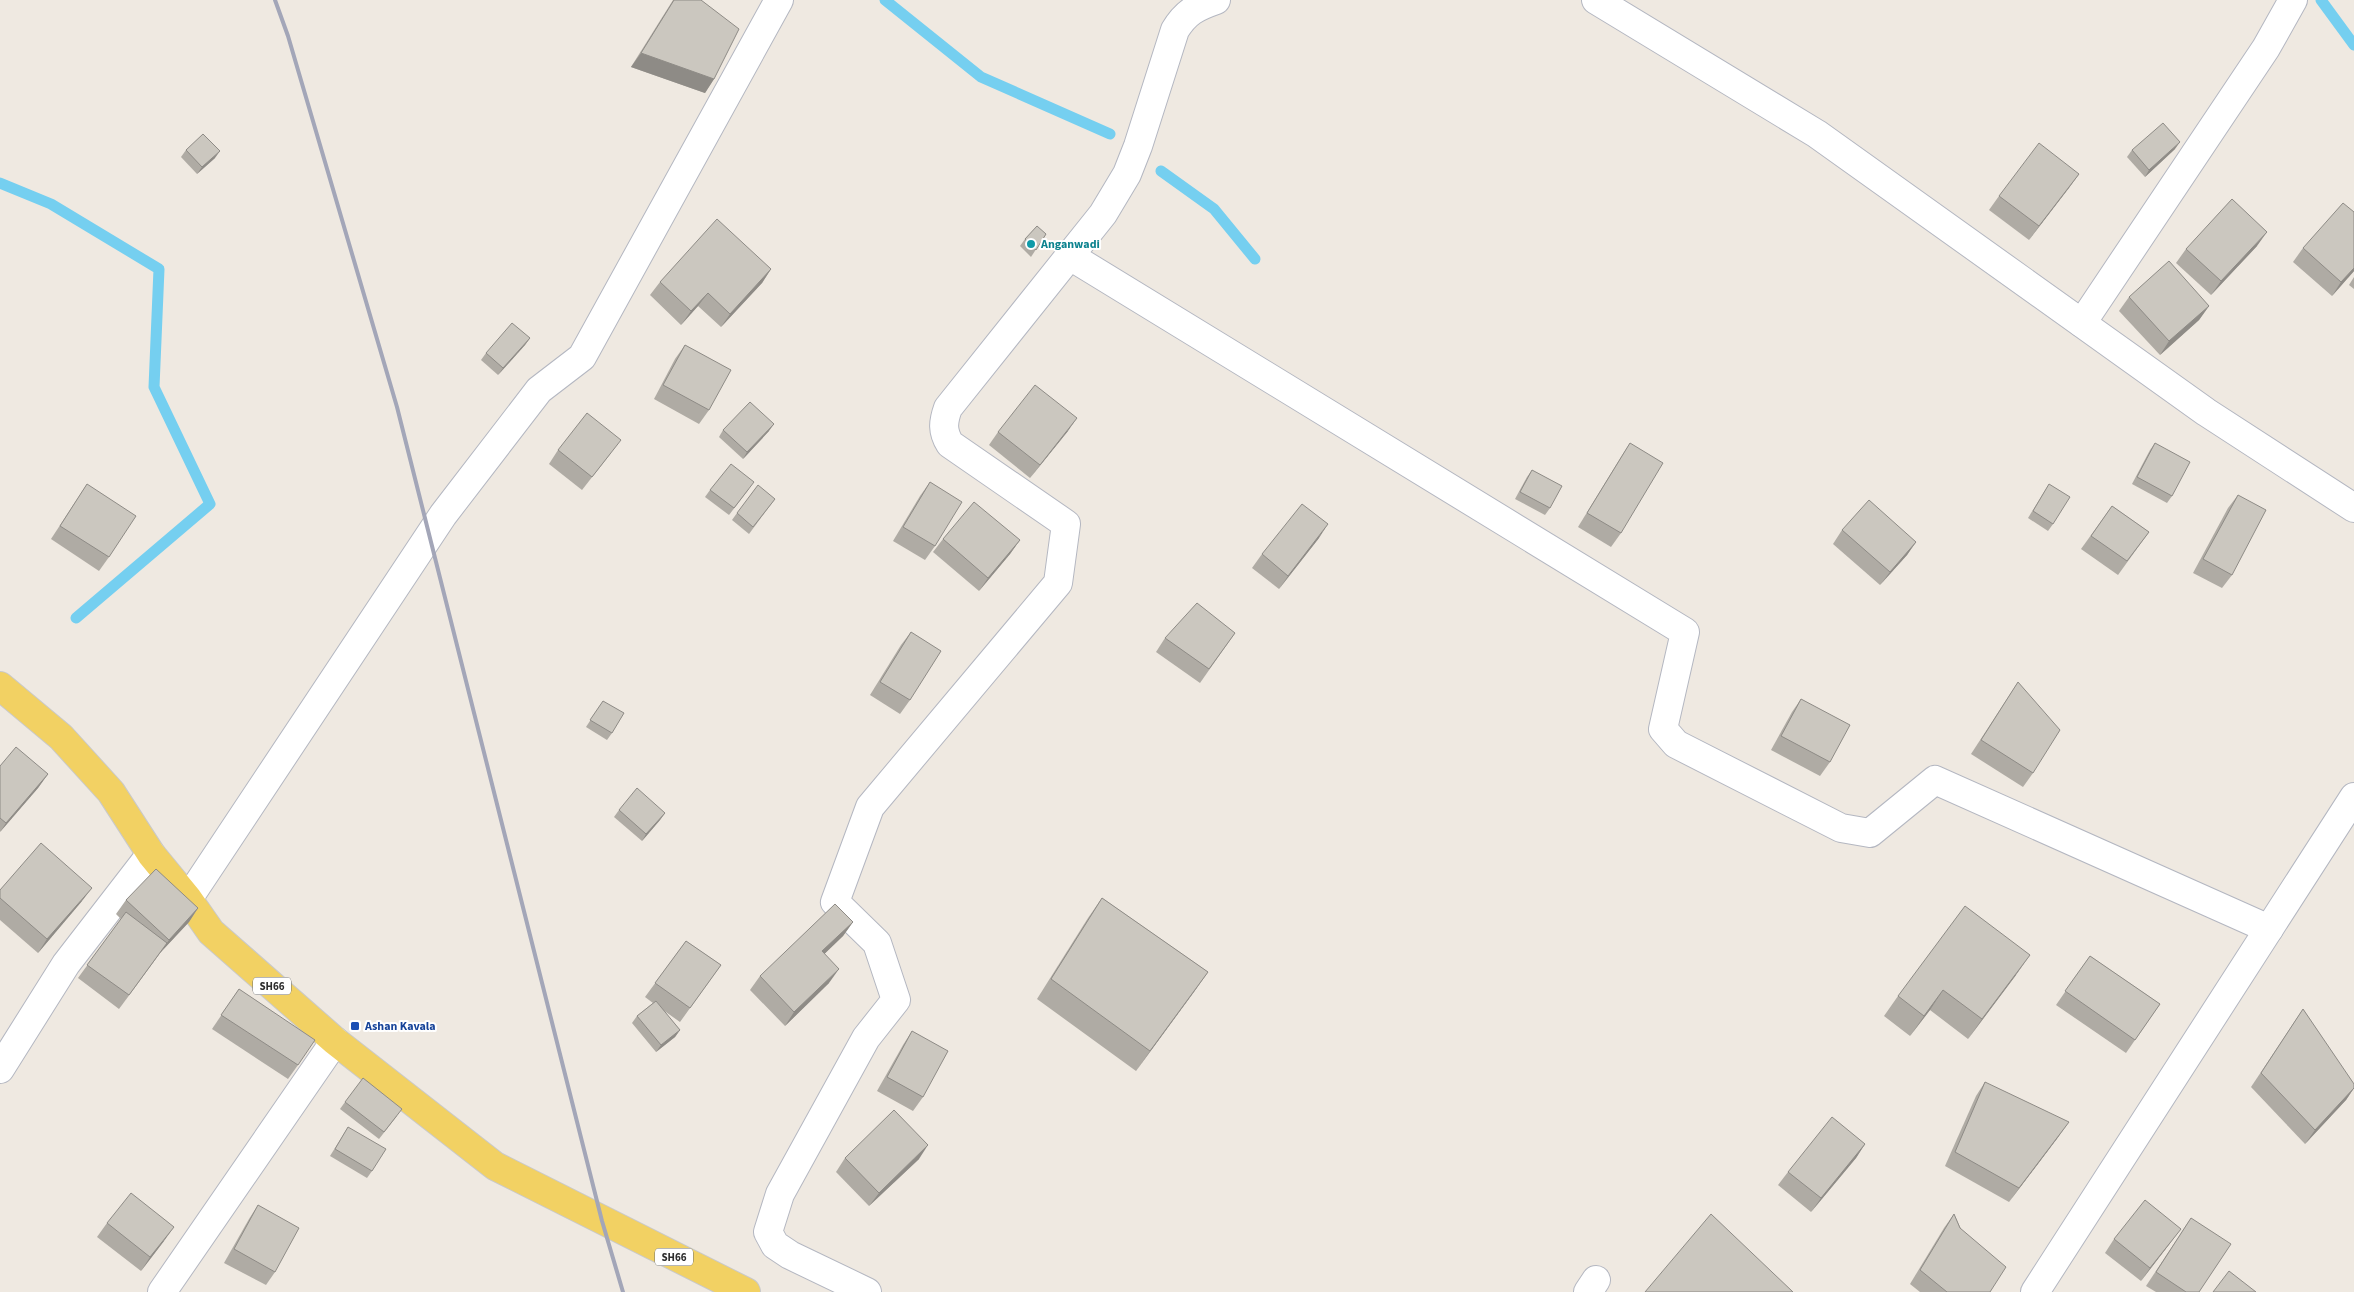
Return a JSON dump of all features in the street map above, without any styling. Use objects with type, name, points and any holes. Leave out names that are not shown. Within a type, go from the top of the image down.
[{"type":"main road","name":"SH66","points":[[0,686],[61,737],[111,792],[151,854],[188,899],[211,932],[335,1041],[495,1166],[746,1292]]},
{"type":"street","points":[[188,899],[443,515],[539,390],[582,358],[779,0]]},
{"type":"street","points":[[867,1292],[790,1255],[775,1245],[768,1232],[780,1194],[789,1176],[866,1038],[896,1000],[877,943],[835,902],[870,807],[1058,583],[1066,524],[950,444],[945,437],[943,423],[948,408],[1103,214],[1127,174],[1138,146],[1175,30],[1183,16],[1198,6],[1216,0]]},
{"type":"street","points":[[1596,0],[1817,134],[2206,412],[2354,508]]},
{"type":"street","points":[[2082,323],[2266,48],[2293,0]]},
{"type":"street","points":[[1070,256],[1685,632],[1663,729],[1676,744],[1841,828],[1870,833],[1935,780],[2268,929]]},
{"type":"street","points":[[2035,1292],[2354,797]]},
{"type":"street","points":[[0,1069],[66,964],[151,854]]},
{"type":"street","points":[[162,1292],[335,1041]]},
{"type":"building","points":[[674,0],[701,0],[739,29],[714,79],[641,53]]},
{"type":"building","points":[[2163,123],[2180,142],[2149,170],[2132,150]]},
{"type":"building","points":[[203,134],[220,151],[202,167],[186,150]]},
{"type":"building","points":[[2039,143],[2079,174],[2039,226],[1999,196]]},
{"type":"building","points":[[2232,199],[2267,232],[2221,281],[2186,249]]},
{"type":"building","points":[[2343,203],[2354,212],[2354,268],[2341,282],[2303,248]]},
{"type":"building","points":[[717,219],[771,269],[730,314],[708,293],[691,311],[660,282]]},
{"type":"building","points":[[1037,226],[1046,234],[1036,250],[1025,239]]},
{"type":"building","points":[[2169,261],[2209,306],[2169,341],[2129,297]]},
{"type":"building","points":[[512,323],[530,338],[503,368],[486,353]]},
{"type":"building","points":[[685,345],[731,370],[709,410],[663,385]]},
{"type":"building","points":[[1035,385],[1077,418],[1040,465],[998,432]]},
{"type":"building","points":[[750,402],[774,424],[747,452],[723,430]]},
{"type":"building","points":[[587,413],[621,440],[592,477],[558,450]]},
{"type":"building","points":[[1630,443],[1663,463],[1621,533],[1587,513]]},
{"type":"building","points":[[2155,443],[2190,462],[2172,496],[2137,477]]},
{"type":"building","points":[[731,464],[754,482],[734,508],[710,490]]},
{"type":"building","points":[[1532,470],[1562,486],[1550,508],[1520,492]]},
{"type":"building","points":[[930,482],[962,502],[935,546],[903,527]]},
{"type":"building","points":[[87,484],[136,516],[109,557],[60,526]]},
{"type":"building","points":[[2049,484],[2070,497],[2053,524],[2033,511]]},
{"type":"building","points":[[758,485],[775,499],[753,527],[737,513]]},
{"type":"building","points":[[2238,495],[2266,510],[2232,575],[2203,559]]},
{"type":"building","points":[[1869,500],[1916,542],[1890,572],[1842,530]]},
{"type":"building","points":[[974,502],[1020,540],[988,578],[943,539]]},
{"type":"building","points":[[1302,504],[1328,524],[1288,576],[1262,554]]},
{"type":"building","points":[[2112,506],[2149,532],[2127,561],[2091,536]]},
{"type":"building","points":[[1197,603],[1235,633],[1209,669],[1165,638]]},
{"type":"building","points":[[911,632],[941,651],[910,700],[880,682]]},
{"type":"building","points":[[2018,682],[2060,730],[2033,773],[1981,740]]},
{"type":"building","points":[[1801,699],[1850,725],[1830,762],[1781,736]]},
{"type":"building","points":[[603,701],[624,713],[612,733],[590,720]]},
{"type":"building","points":[[16,747],[48,774],[6,823],[0,818],[0,766]]},
{"type":"building","points":[[637,788],[665,813],[646,834],[619,810]]},
{"type":"building","points":[[41,843],[92,888],[47,939],[0,898],[0,890]]},
{"type":"building","points":[[156,869],[198,908],[169,940],[126,900]]},
{"type":"building","points":[[1102,898],[1208,972],[1150,1051],[1051,979]]},
{"type":"building","points":[[835,904],[853,922],[822,951],[839,969],[794,1012],[760,976]]},
{"type":"building","points":[[1965,906],[2030,955],[1982,1019],[1943,990],[1924,1016],[1898,996]]},
{"type":"building","points":[[126,912],[167,943],[129,995],[87,965]]},
{"type":"building","points":[[686,941],[721,965],[690,1008],[655,983]]},
{"type":"building","points":[[2090,956],[2160,1004],[2135,1040],[2065,991]]},
{"type":"building","points":[[239,989],[315,1040],[298,1065],[221,1015]]},
{"type":"building","points":[[656,1001],[680,1030],[661,1045],[637,1016]]},
{"type":"building","points":[[2303,1009],[2354,1084],[2354,1088],[2315,1130],[2261,1073]]},
{"type":"building","points":[[912,1031],[948,1051],[923,1097],[887,1077]]},
{"type":"building","points":[[363,1078],[402,1109],[384,1132],[345,1102]]},
{"type":"building","points":[[1985,1082],[2069,1122],[2019,1188],[1955,1152]]},
{"type":"building","points":[[894,1110],[928,1145],[879,1193],[845,1158]]},
{"type":"building","points":[[1832,1117],[1865,1144],[1821,1198],[1788,1172]]},
{"type":"building","points":[[348,1127],[386,1149],[372,1171],[335,1149]]},
{"type":"building","points":[[131,1193],[174,1227],[150,1257],[107,1223]]},
{"type":"building","points":[[2145,1200],[2181,1229],[2150,1268],[2114,1239]]},
{"type":"building","points":[[258,1205],[299,1228],[275,1272],[234,1249]]},
{"type":"building","points":[[1711,1214],[1793,1292],[1645,1292]]},
{"type":"building","points":[[1954,1214],[1960,1228],[2006,1267],[1990,1292],[1947,1292],[1920,1270]]},
{"type":"building","points":[[2191,1218],[2231,1244],[2199,1292],[2186,1292],[2156,1272]]},
{"type":"building","points":[[2229,1271],[2256,1292],[2213,1292]]},
{"type":"waterway","points":[[885,0],[981,77],[1110,134]]},
{"type":"waterway","points":[[2321,0],[2354,45]]},
{"type":"waterway","points":[[1161,171],[1214,209],[1255,259]]},
{"type":"waterway","points":[[0,183],[51,204],[159,269],[154,387],[210,504],[76,618]]},
{"type":"railway","points":[[275,0],[288,36],[397,407],[602,1221],[623,1292]]},
{"type":"place","name":"Anganwadi","points":[[1031,244]]},
{"type":"place","name":"Ashan Kavala","points":[[355,1026]]}]
